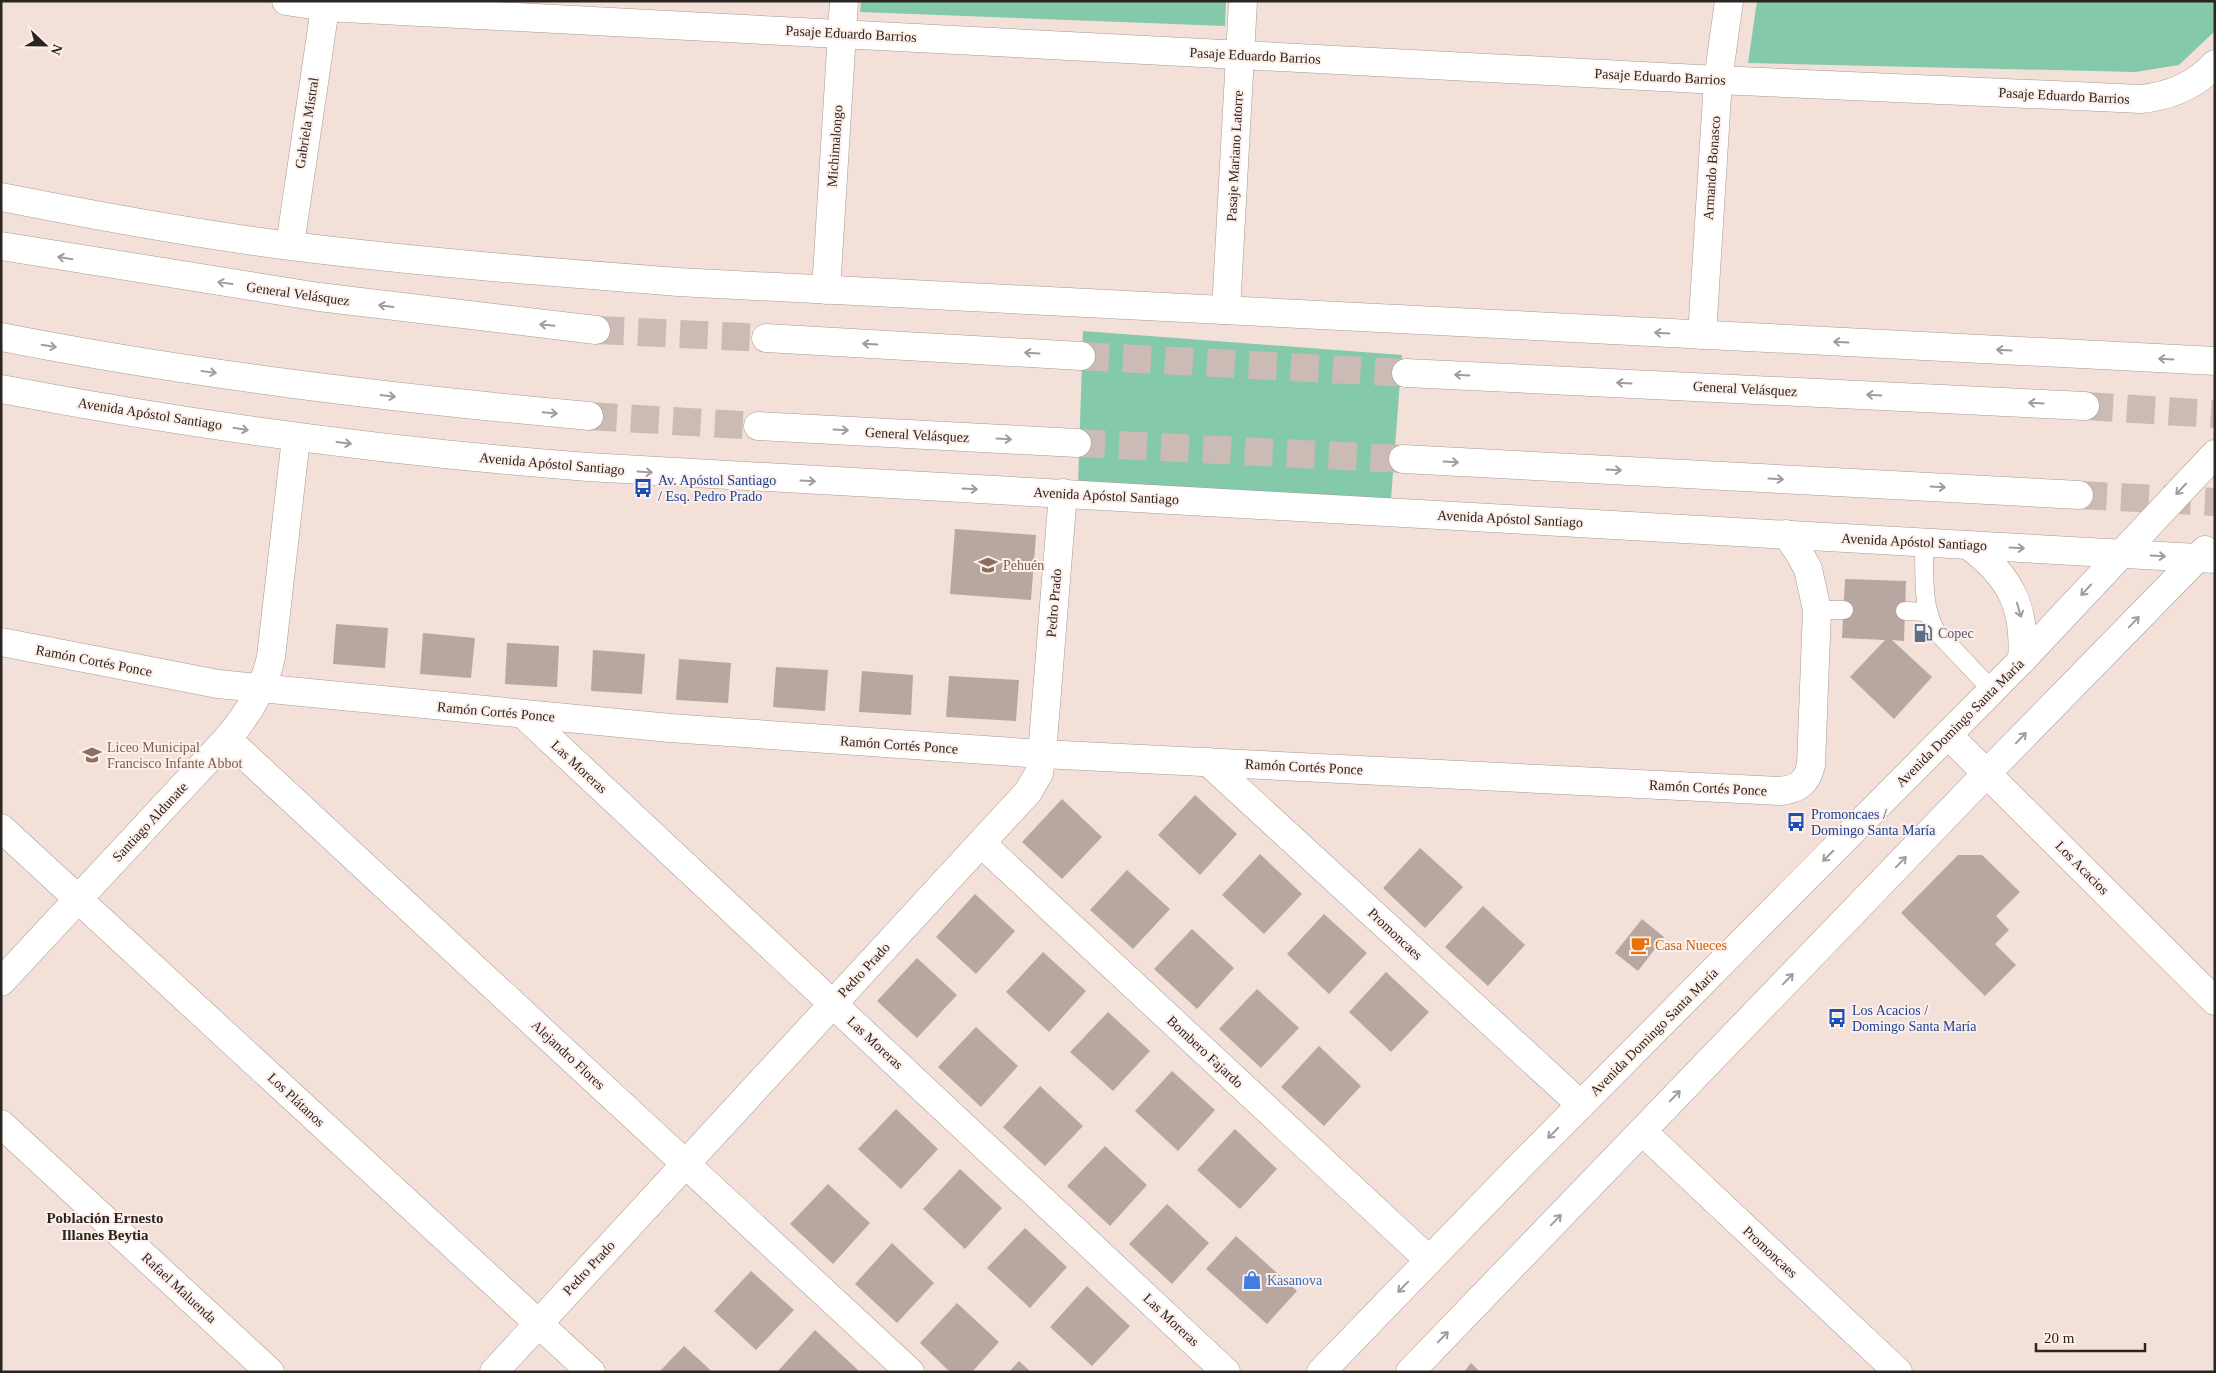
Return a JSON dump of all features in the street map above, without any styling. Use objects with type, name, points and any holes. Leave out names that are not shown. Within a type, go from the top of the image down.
[{"type":"main road","name":"Pasaje Eduardo Barrios","points":[[286,1],[1240,56],[2141,99],[2175,93],[2194,83],[2215,64]]},
{"type":"main road","name":"Michimalongo","points":[[826,290],[844,1]]},
{"type":"main road","name":"Pasaje Mariano Latorre","points":[[1226,310],[1243,1]]},
{"type":"main road","name":"Armando Bonasco","points":[[1702,335],[1718,80],[1729,1]]},
{"type":"main road","name":"Gabriela Mistral","points":[[290,246],[326,4]]},
{"type":"main road","points":[[1,197],[290,246],[459,264],[678,282],[2215,361]]},
{"type":"main road","name":"General Velásquez","points":[[1,246],[319,297],[596,330]]},
{"type":"main road","points":[[1,337],[174,367],[312,387],[589,416]]},
{"type":"main road","points":[[766,338],[1081,356]]},
{"type":"main road","name":"General Velásquez","points":[[1406,373],[2085,406]]},
{"type":"main road","name":"Avenida Apóstol Santiago","points":[[1,389],[148,415],[296,438],[440,454],[670,474],[1063,493],[2120,554],[2209,552]]},
{"type":"main road","name":"General Velásquez","points":[[758,426],[1077,443]]},
{"type":"main road","name":"Santiago Aldunate","points":[[1,982],[226,739],[251,707],[261,688],[271,657],[296,438]]},
{"type":"main road","name":"Avenida Domingo Santa María","points":[[1321,1372],[1581,1105],[2022,660],[2215,454]]},
{"type":"main road","points":[[1403,459],[2079,494]]},
{"type":"main road","name":"Pedro Prado","points":[[494,1372],[1028,792],[1040,773],[1063,493]]},
{"type":"main road","points":[[1786,534],[1808,569],[1817,610]]},
{"type":"main road","points":[[1968,546],[1989,561],[2004,577],[2014,595],[2022,624],[2022,660]]},
{"type":"main road","points":[[1410,1372],[1986,773],[2209,552]]},
{"type":"main road","name":"Ramón Cortés Ponce","points":[[1,642],[218,684],[523,714],[817,739],[1042,754],[1780,791],[1791,790],[1802,785],[1808,776],[1811,764],[1817,610]]},
{"type":"main road","name":"Las Moreras","points":[[523,714],[1226,1372]]},
{"type":"main road","name":"Los Acacios","points":[[1948,735],[2215,1001]]},
{"type":"main road","name":"Alejandro Flores","points":[[226,739],[910,1372]]},
{"type":"main road","name":"Promoncaes","points":[[1208,762],[1581,1105]]},
{"type":"main road","name":"Los Plátanos","points":[[1,828],[591,1372]]},
{"type":"main road","name":"Bombero Fajardo","points":[[981,843],[1429,1260]]},
{"type":"main road","name":"Rafael Maluenda","points":[[1,1124],[270,1372]]},
{"type":"main road","name":"Promoncaes","points":[[1642,1131],[1898,1372]]},
{"type":"lane","points":[[1924,543],[1927,612],[1936,631],[1992,690]]},
{"type":"lane","points":[[1817,610],[1844,610]]},
{"type":"lane","points":[[1905,611],[1927,612]]},
{"type":"green space","points":[[861,1],[1226,1],[1225,26],[860,12]]},
{"type":"green space","points":[[1757,1],[2215,1],[2215,31],[2179,65],[2135,72],[1748,63]]},
{"type":"green space","points":[[1083,331],[1402,355],[1391,499],[1078,485]]},
{"type":"building","points":[[955,529],[1036,535],[1031,600],[950,594]]},
{"type":"building","points":[[1845,579],[1906,581],[1904,641],[1892,640],[1932,677],[1894,719],[1850,677],[1885,640],[1842,638]]},
{"type":"building","points":[[336,624],[388,628],[385,668],[333,664]]},
{"type":"building","points":[[423,633],[475,638],[471,678],[420,674]]},
{"type":"building","points":[[507,643],[559,646],[557,687],[505,684]]},
{"type":"building","points":[[593,650],[645,654],[642,694],[591,691]]},
{"type":"building","points":[[679,659],[731,663],[728,703],[676,700]]},
{"type":"building","points":[[776,667],[828,670],[825,711],[773,707]]},
{"type":"building","points":[[862,671],[913,675],[911,715],[859,712]]},
{"type":"building","points":[[949,676],[1019,680],[1016,721],[946,717]]},
{"type":"building","points":[[1195,795],[1237,834],[1200,875],[1158,835]]},
{"type":"building","points":[[1062,799],[1102,837],[1062,879],[1022,842]]},
{"type":"building","points":[[1420,848],[1463,887],[1425,928],[1383,888]]},
{"type":"building","points":[[1260,854],[1302,894],[1264,934],[1222,895]]},
{"type":"building","points":[[1958,855],[1982,855],[2020,892],[1996,916],[2009,930],[1995,944],[2016,965],[1985,996],[1901,913]]},
{"type":"building","points":[[1127,870],[1170,909],[1133,949],[1090,910]]},
{"type":"building","points":[[975,894],[1015,931],[976,974],[936,937]]},
{"type":"building","points":[[1483,906],[1525,945],[1488,986],[1445,947]]},
{"type":"building","points":[[1324,914],[1367,953],[1329,994],[1287,954]]},
{"type":"building","name":"Casa Nueces","points":[[1642,919],[1664,937],[1638,971],[1615,953]]},
{"type":"building","points":[[1192,929],[1234,968],[1197,1009],[1154,969]]},
{"type":"building","points":[[1043,952],[1086,991],[1049,1032],[1006,992]]},
{"type":"building","points":[[917,958],[957,995],[917,1038],[877,1001]]},
{"type":"building","points":[[1386,972],[1429,1012],[1391,1052],[1349,1012]]},
{"type":"building","points":[[1257,989],[1299,1028],[1261,1068],[1219,1029]]},
{"type":"building","points":[[1108,1012],[1150,1051],[1113,1091],[1070,1052]]},
{"type":"building","points":[[976,1027],[1018,1066],[981,1107],[938,1067]]},
{"type":"building","points":[[1319,1046],[1361,1086],[1324,1126],[1281,1087]]},
{"type":"building","points":[[1172,1071],[1215,1110],[1178,1151],[1135,1111]]},
{"type":"building","points":[[1040,1086],[1083,1126],[1045,1166],[1003,1127]]},
{"type":"building","points":[[896,1109],[938,1149],[901,1189],[858,1149]]},
{"type":"building","points":[[1235,1129],[1277,1169],[1240,1209],[1197,1170]]},
{"type":"building","points":[[1105,1146],[1147,1185],[1110,1226],[1067,1186]]},
{"type":"building","points":[[960,1169],[1002,1208],[965,1249],[923,1209]]},
{"type":"building","points":[[828,1184],[870,1223],[833,1264],[790,1224]]},
{"type":"building","points":[[1167,1204],[1209,1243],[1172,1284],[1129,1244]]},
{"type":"building","points":[[1025,1228],[1067,1267],[1030,1308],[987,1268]]},
{"type":"building","name":"Kasanova","points":[[1236,1236],[1297,1291],[1267,1324],[1206,1269]]},
{"type":"building","points":[[892,1243],[934,1283],[897,1323],[855,1284]]},
{"type":"building","points":[[751,1271],[794,1310],[756,1350],[714,1311]]},
{"type":"building","points":[[1087,1286],[1130,1326],[1092,1366],[1050,1327]]},
{"type":"building","points":[[957,1303],[999,1342],[972,1372],[950,1372],[920,1343]]},
{"type":"building","points":[[815,1330],[858,1370],[856,1372],[778,1371]]},
{"type":"building","points":[[684,1346],[705,1365],[712,1372],[659,1372]]},
{"type":"building","points":[[1019,1361],[1031,1372],[1009,1372]]},
{"type":"building","points":[[1471,1363],[1480,1372],[1464,1372]]},
{"type":"tunnel","points":[[596,330],[766,338]]},
{"type":"tunnel","points":[[1081,356],[1406,373]]},
{"type":"tunnel","points":[[2085,406],[2215,414]]},
{"type":"tunnel","points":[[589,416],[758,426]]},
{"type":"tunnel","points":[[1077,443],[1403,459]]},
{"type":"tunnel","points":[[2079,495],[2215,502]]},
{"type":"place","name":"Av. Apóstol Santiago / Esq. Pedro Prado","points":[[643,488]]},
{"type":"place","name":"Pehuén","points":[[988,565]]},
{"type":"place","name":"Copec","points":[[1923,633]]},
{"type":"place","name":"Liceo Municipal Francisco Infante Abbot","points":[[92,755]]},
{"type":"place","name":"Promoncaes / Domingo Santa María","points":[[1796,822]]},
{"type":"place","name":"Casa Nueces","points":[[1640,945]]},
{"type":"place","name":"Los Acacios / Domingo Santa María","points":[[1837,1018]]},
{"type":"place","name":"Kasanova","points":[[1252,1280]]},
{"type":"district","name":"Población Ernesto Illanes Beytia","points":[[105,1226]]}]
